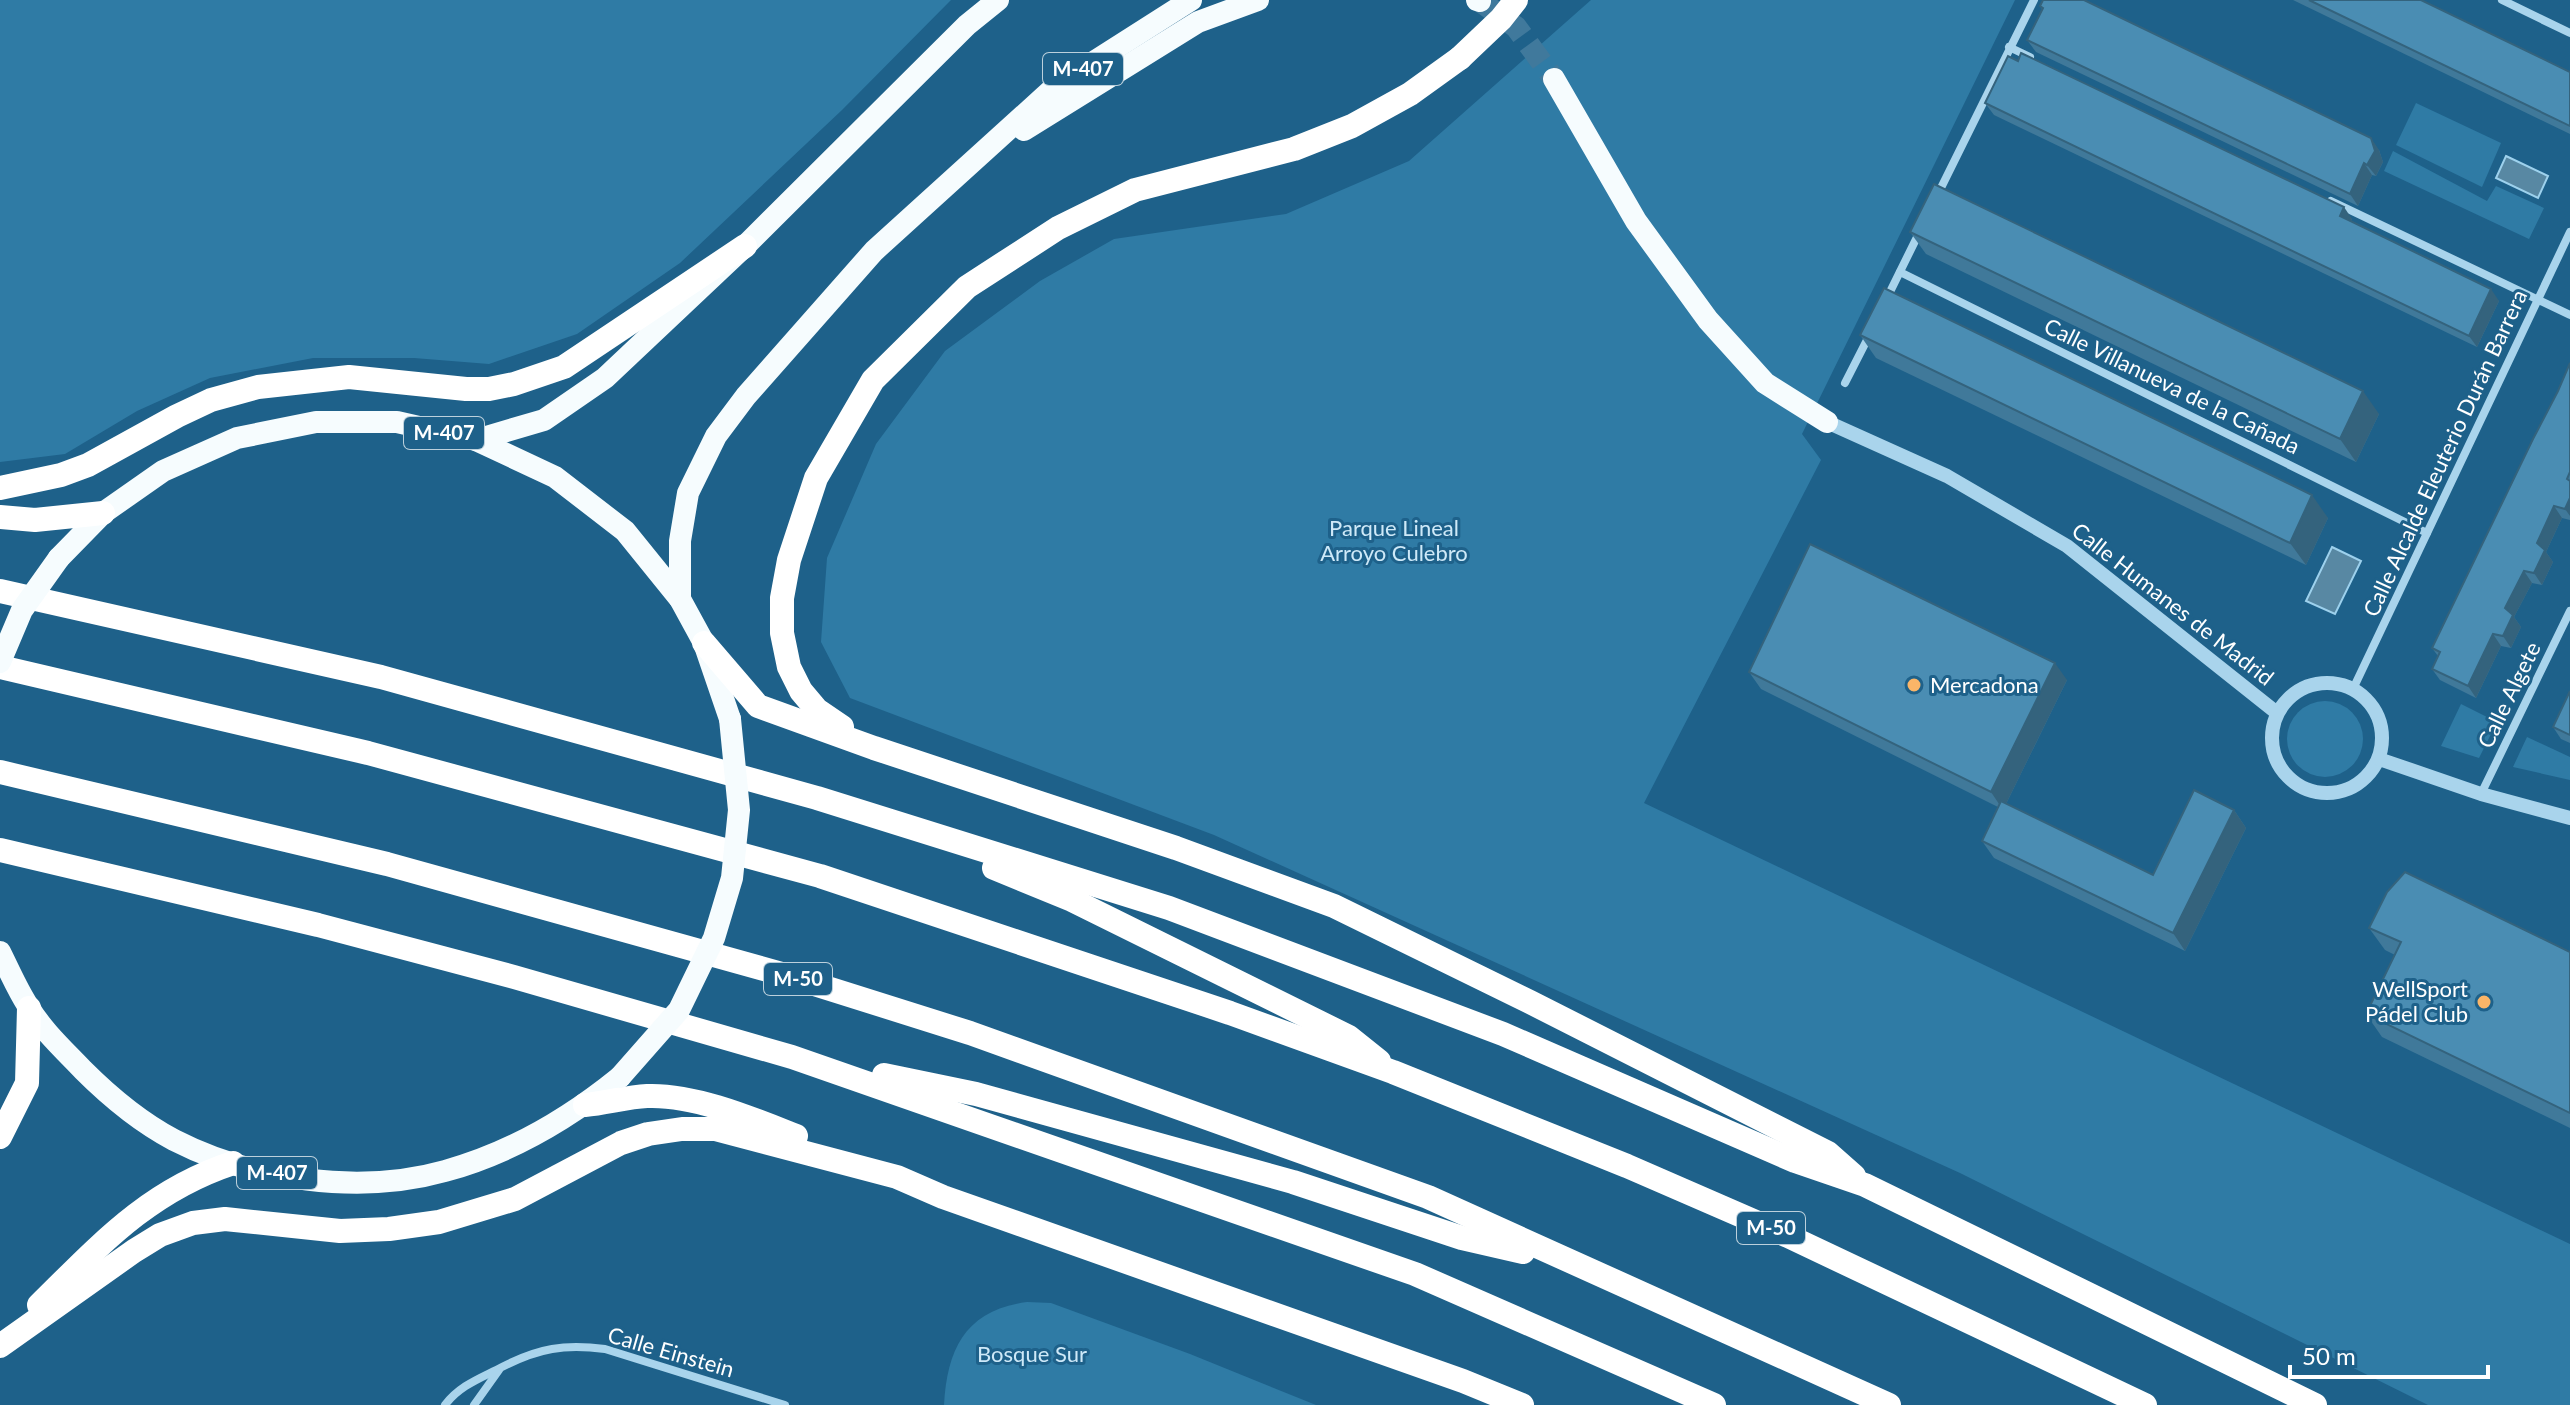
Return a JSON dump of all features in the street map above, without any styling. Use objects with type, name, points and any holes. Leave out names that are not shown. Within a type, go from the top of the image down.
[{"type":"highway","name":"M-407","points":[[476,440],[544,420],[605,378],[745,246],[967,25],[998,0]]},
{"type":"highway","name":"M-407","points":[[680,599],[680,541],[688,493],[716,436],[746,396],[874,251],[1056,86],[1191,0]]},
{"type":"highway","points":[[985,152],[1198,22],[1258,0]]},
{"type":"highway","points":[[874,748],[817,710],[801,691],[789,667],[782,633],[782,598],[789,560],[816,478],[873,380],[967,287],[1058,228],[1135,190],[1294,149],[1352,126],[1410,94],[1460,58],[1501,19],[1516,0]]},
{"type":"highway","points":[[1554,79],[1636,221],[1708,320],[1765,383],[1827,422]]},
{"type":"highway","points":[[0,488],[61,475],[88,465],[211,400],[258,387],[349,377],[489,389],[543,375],[584,355],[745,246]]},
{"type":"highway","name":"M-407","points":[[0,665],[22,610],[59,558],[103,513],[163,471],[237,438],[316,422],[397,422],[476,440],[555,477],[625,531],[680,599],[704,643],[730,719],[739,810],[732,878],[714,938],[679,1010],[620,1077],[585,1105],[553,1126],[490,1157],[444,1172],[405,1179],[352,1182],[291,1177],[233,1163],[175,1140],[105,1093],[29,1008],[0,952]]},
{"type":"highway","points":[[0,517],[35,520],[103,513]]},
{"type":"highway","points":[[0,591],[381,677],[817,798],[1169,908],[1503,1034],[1795,1161],[1865,1185],[2315,1405]]},
{"type":"highway","points":[[704,643],[758,706],[874,748],[1176,848],[1334,906],[1828,1153],[1865,1185]]},
{"type":"highway","name":"M-50","points":[[0,665],[368,753],[820,876],[1230,1013],[1393,1072],[1627,1166],[1788,1236],[2145,1405]]},
{"type":"highway","name":"M-50","points":[[0,772],[387,864],[804,981],[970,1033],[1428,1197],[1889,1405]]},
{"type":"highway","points":[[817,798],[1072,900],[1349,1037],[1393,1072]]},
{"type":"highway","points":[[0,850],[318,925],[514,977],[792,1057],[1415,1274],[1714,1405]]},
{"type":"highway","name":"M-407","points":[[0,1137],[27,1083],[29,1008]]},
{"type":"highway","points":[[792,1057],[976,1094],[1293,1182],[1462,1238],[1572,1263]]},
{"type":"highway","points":[[585,1105],[645,1096],[687,1100],[778,1129],[943,1197],[1463,1381],[1522,1405]]},
{"type":"highway","points":[[0,1345],[134,1251],[160,1235],[193,1223],[236,1220],[340,1231],[389,1229],[439,1222],[515,1199],[621,1143],[648,1134],[682,1129],[715,1129],[897,1177]]},
{"type":"highway","name":"M-407","points":[[0,1345],[112,1233],[150,1203],[199,1174],[233,1163]]},
{"type":"street","points":[[1934,202],[2034,0]]},
{"type":"street","points":[[2502,0],[2570,33]]},
{"type":"street","points":[[2009,47],[2038,61]]},
{"type":"street","points":[[2325,198],[2570,315]]},
{"type":"street","points":[[1880,314],[1927,216]]},
{"type":"street","name":"Calle Alcalde Eleuterio Durán Barrera","points":[[2353,689],[2570,232]]},
{"type":"street","name":"Calle Villanueva de la Cañada","points":[[1900,272],[2427,533]]},
{"type":"street","points":[[1845,383],[1873,328]]},
{"type":"street","name":"Calle Humanes de Madrid","points":[[1827,422],[1947,476],[2067,546],[2277,713]]},
{"type":"street","name":"Calle Algete","points":[[2481,794],[2570,611]]},
{"type":"street","points":[[2336,683],[2353,689],[2366,698],[2379,719],[2383,743],[2379,759],[2369,774],[2347,790],[2320,794],[2288,779],[2277,764],[2272,747],[2272,729],[2277,713],[2287,698],[2310,686],[2336,683]]},
{"type":"street","points":[[2379,759],[2481,794],[2570,818]]},
{"type":"street","name":"Calle Einstein","points":[[445,1405],[467,1384],[519,1357],[543,1349],[582,1346],[605,1349],[785,1405]]},
{"type":"street","name":"Calle Einstein","points":[[474,1405],[501,1368]]},
{"type":"green space","points":[[0,0],[951,0],[842,110],[680,263],[577,334],[489,364],[414,358],[313,358],[210,378],[137,411],[65,454],[0,462]]},
{"type":"green space","name":"Parque Lineal Arroyo Culebro","points":[[1591,0],[2015,0],[1802,434],[1821,460],[1644,803],[2570,1244],[2570,1405],[2428,1405],[1960,1173],[1214,835],[850,698],[821,642],[827,558],[876,444],[945,351],[1040,281],[1114,239],[1286,214],[1409,161]]},
{"type":"green space","points":[[2416,103],[2501,143],[2482,187],[2396,145]]},
{"type":"green space","points":[[2393,151],[2487,201],[2496,186],[2544,208],[2529,239],[2384,171]]},
{"type":"green space","points":[[2333,701],[2346,707],[2357,718],[2363,739],[2361,754],[2346,771],[2333,777],[2317,777],[2304,771],[2289,754],[2287,731],[2293,718],[2310,703]]},
{"type":"green space","points":[[2461,704],[2497,722],[2479,758],[2441,746]]},
{"type":"green space","points":[[2527,737],[2570,757],[2570,780],[2513,767]]},
{"type":"green space","name":"Bosque Sur","points":[[1027,1302],[1051,1303],[1316,1405],[944,1405],[950,1366],[964,1335],[989,1313]]},
{"type":"shaded area","points":[[2506,156],[2548,176],[2538,198],[2496,178]]},
{"type":"shaded area","points":[[2332,547],[2361,561],[2335,614],[2306,601]]},
{"type":"building","points":[[2043,0],[2084,0],[2371,138],[2375,151],[2367,165],[2364,163],[2350,194],[2027,40],[2043,8],[2040,6]]},
{"type":"building","points":[[2309,0],[2421,0],[2570,72],[2570,126]]},
{"type":"building","points":[[2021,53],[2344,207],[2340,216],[2491,289],[2469,336],[1985,103],[2008,56],[2018,61]]},
{"type":"building","points":[[1934,184],[2363,391],[2340,439],[1910,232]]},
{"type":"building","points":[[1884,288],[2312,495],[2290,543],[1860,335]]},
{"type":"building","points":[[2570,363],[2570,472],[2567,479],[2570,481],[2570,498],[2565,509],[2554,506],[2537,543],[2545,550],[2534,573],[2524,571],[2505,608],[2513,615],[2503,636],[2493,634],[2468,686],[2432,669],[2440,652],[2432,648]]},
{"type":"building","name":"Mercadona","points":[[1810,544],[2055,663],[1991,792],[1749,672]]},
{"type":"building","points":[[2570,691],[2570,735],[2553,727]]},
{"type":"building","points":[[2194,790],[2234,810],[2173,933],[1982,841],[2001,801],[2153,875]]},
{"type":"building","name":"WellSport Pádel Club","points":[[2405,872],[2570,952],[2570,1113],[2366,1014],[2401,942],[2369,928],[2387,892]]},
{"type":"tunnel","points":[[1480,1],[1516,27],[1554,79]]},
{"type":"place","name":"Mercadona","points":[[1914,685]]},
{"type":"place","name":"WellSport Pádel Club","points":[[2484,1002]]}]
